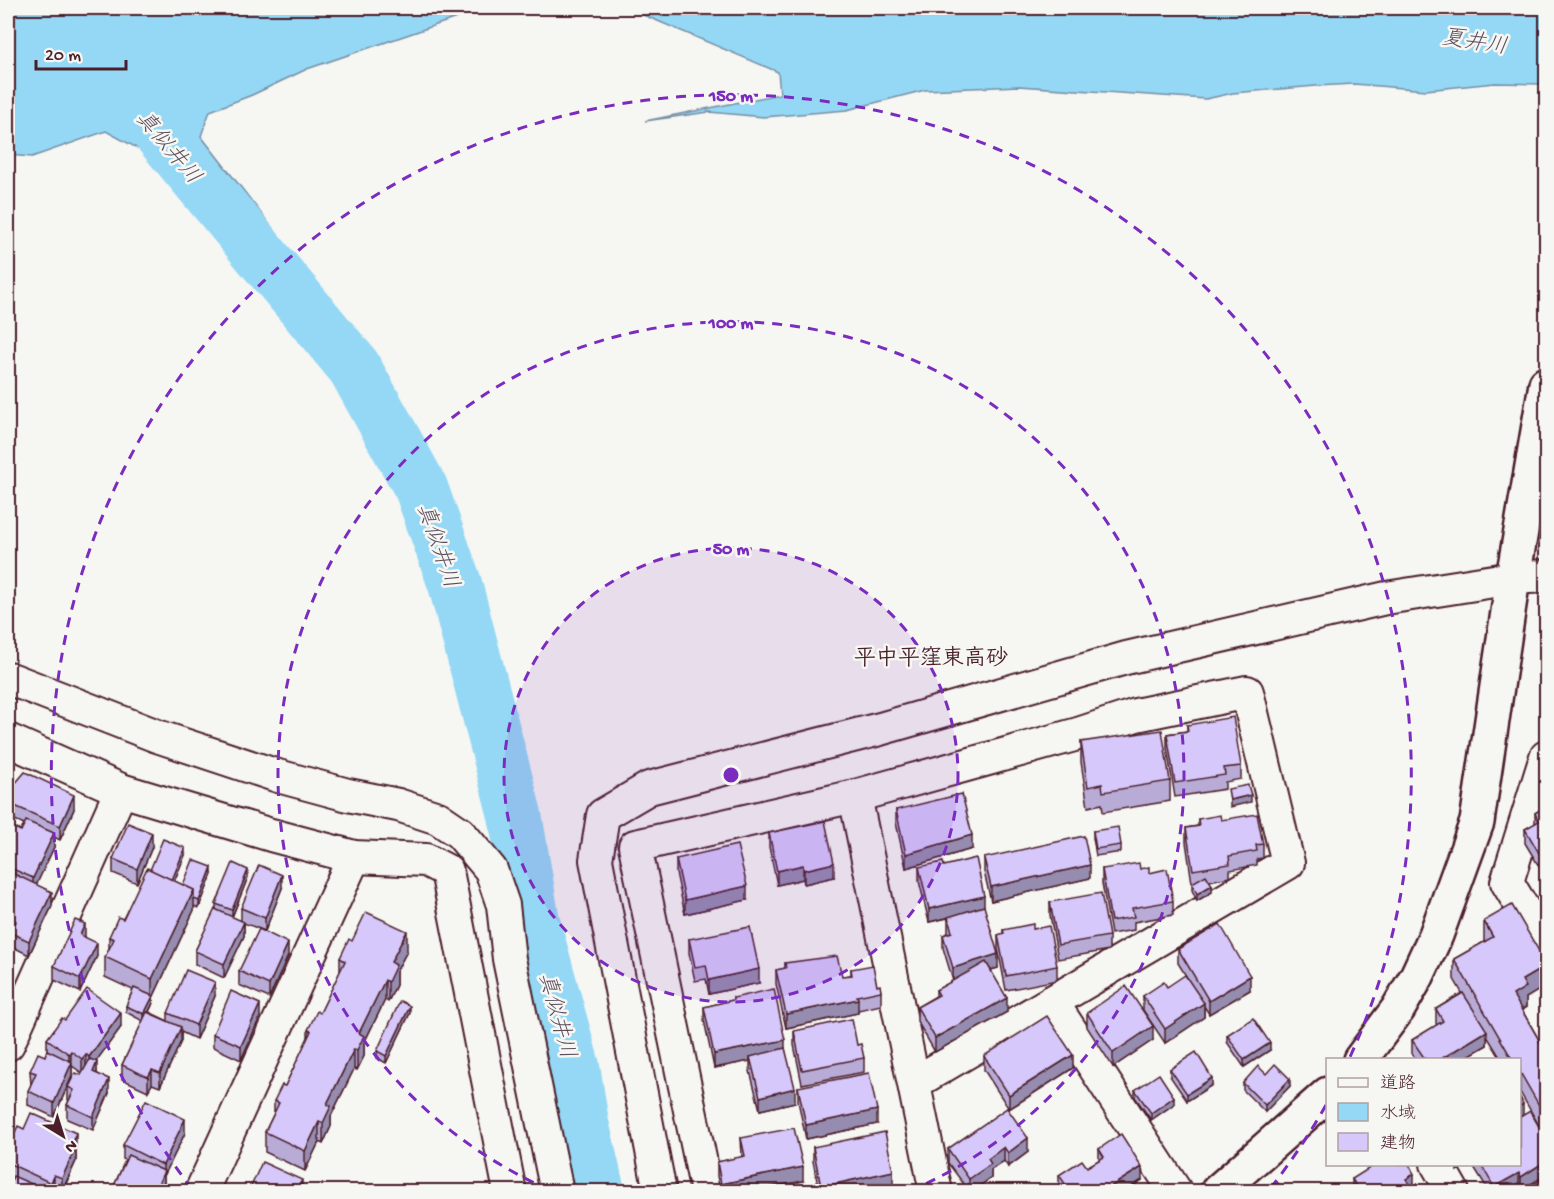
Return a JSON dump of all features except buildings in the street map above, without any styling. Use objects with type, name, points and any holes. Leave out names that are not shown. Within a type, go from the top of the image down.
[{"type":"street","points":[[1369,1056],[1417,976],[1436,934],[1477,822],[1546,384]]},
{"type":"street","points":[[660,1191],[596,860],[603,815],[649,788],[879,729],[1126,658],[1386,598],[1515,571],[1546,576]]},
{"type":"street","points":[[8,678],[157,736],[267,772],[348,795],[398,805],[438,818],[460,833],[491,870],[502,905],[508,959],[557,1191]]},
{"type":"street","points":[[707,1191],[634,846],[855,796],[1078,734],[1136,715],[1246,692],[1288,863],[916,1082]]},
{"type":"street","points":[[8,740],[121,790],[354,857],[426,860],[447,871],[510,1191]]},
{"type":"street","points":[[1546,757],[1507,882],[1546,947]]},
{"type":"street","points":[[8,1044],[121,790]]},
{"type":"street","points":[[855,796],[916,1082],[936,1191]]},
{"type":"street","points":[[201,1191],[354,857]]},
{"type":"street","points":[[1052,1002],[1176,1191]]},
{"type":"street","points":[[1217,1191],[1326,1096]]},
{"type":"street","points":[[1438,1166],[1453,1191]]},
{"type":"water","points":[[8,8],[486,8],[307,69],[252,95],[210,111],[201,136],[302,266],[322,300],[342,357],[308,306],[205,185],[106,131],[32,157],[8,155]]},
{"type":"water","name":"夏井川","points":[[627,8],[1546,8],[1546,87],[1540,84],[1495,83],[1426,90],[1354,84],[1233,93],[1206,99],[1019,86],[925,90],[847,110],[764,117],[709,112],[645,121],[780,94],[778,72]]},
{"type":"waterway","name":"真似井川","points":[[153,125],[354,367],[421,488],[455,584],[515,815],[533,922],[573,1067],[582,1123],[598,1192]]},
{"type":"district","name":"平中平窪東高砂","points":[[931,656]]}]
